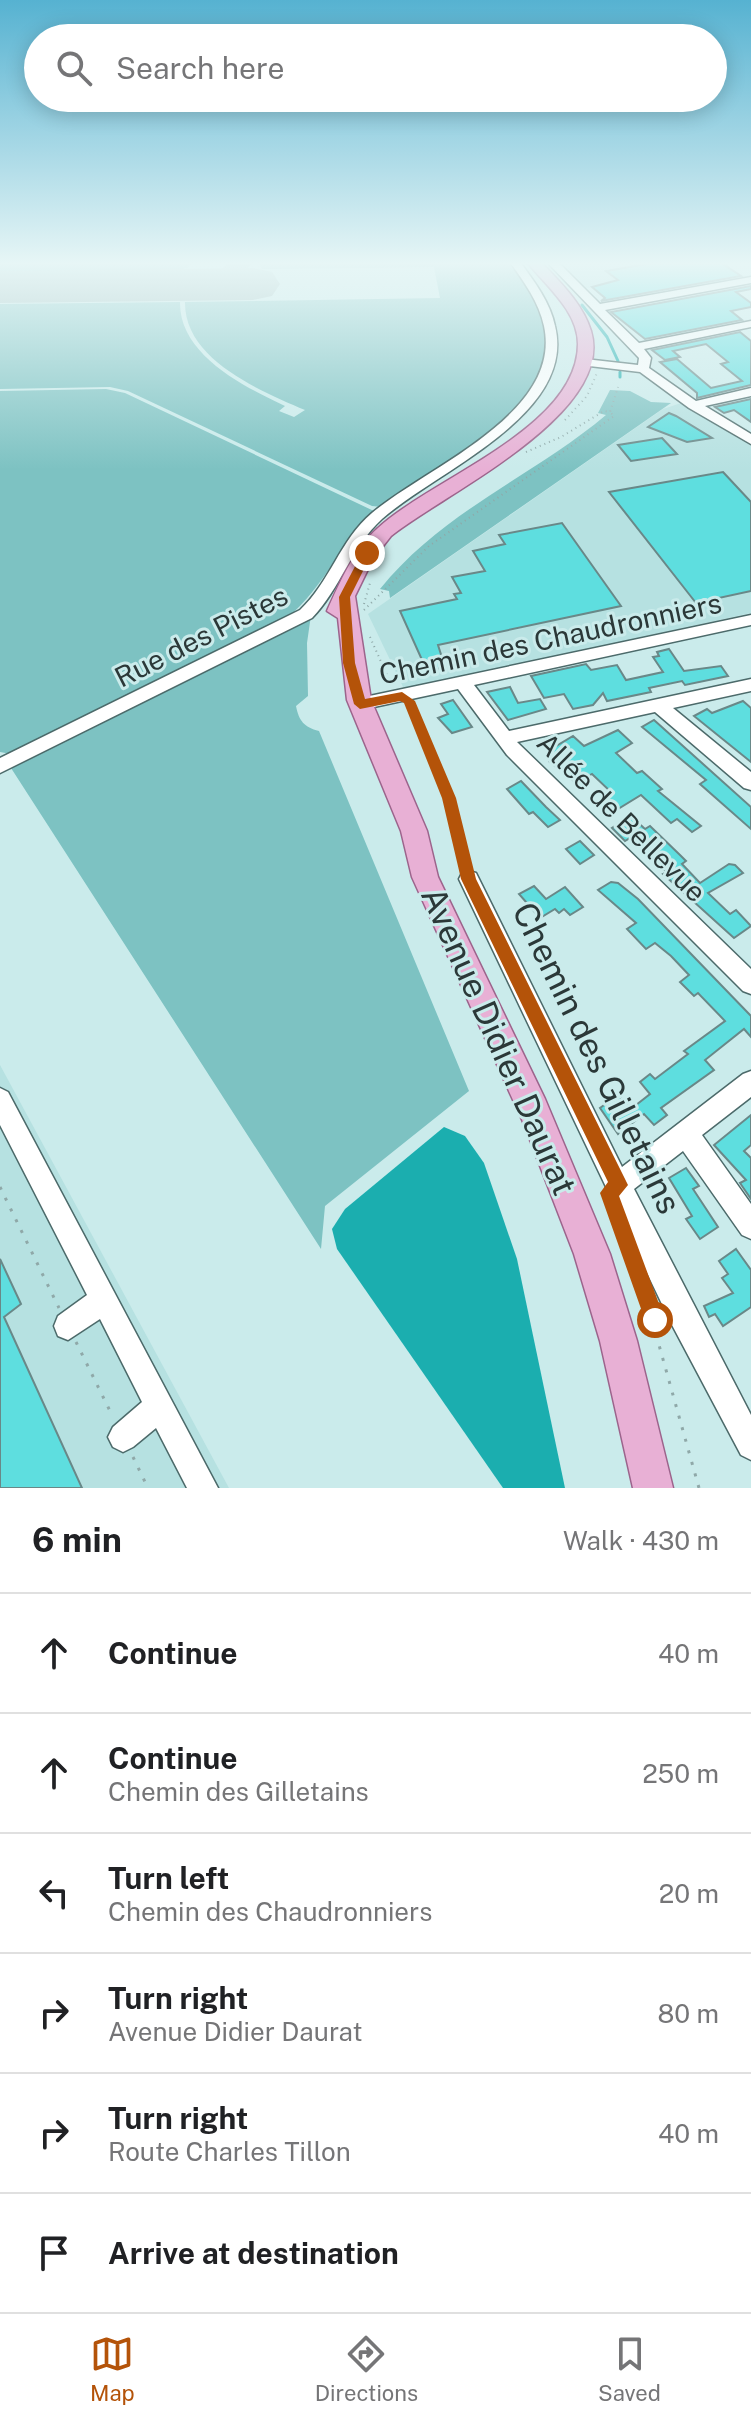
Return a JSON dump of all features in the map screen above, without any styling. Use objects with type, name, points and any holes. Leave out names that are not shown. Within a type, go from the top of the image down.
[{"type":"main road","points":[[425,877],[339,688],[334,640],[338,609],[354,604],[367,553],[382,534],[409,511],[532,431],[566,398],[592,364],[583,331]]},
{"type":"main road","name":"Avenue Didier Daurat","points":[[354,604],[349,663],[360,704],[402,796],[424,860],[425,877],[543,1133],[592,1254],[627,1365],[653,1488]]},
{"type":"street","name":"Rue des Pistes","points":[[0,766],[306,614],[320,600],[351,544],[377,516],[511,421],[530,401],[548,373],[554,347],[553,331]]},
{"type":"street","points":[[620,331],[645,358],[643,369]]},
{"type":"street","points":[[636,347],[714,331]]},
{"type":"street","points":[[592,364],[643,369],[693,405],[751,440]]},
{"type":"street","points":[[693,405],[751,392]]},
{"type":"street","name":"Chemin des Chaudronniers","points":[[360,704],[751,620]]},
{"type":"street","name":"Allée de Bellevue","points":[[462,682],[503,739],[751,984]]},
{"type":"street","points":[[503,739],[751,685]]},
{"type":"street","points":[[657,704],[751,783]]},
{"type":"street","name":"Chemin des Gilletains","points":[[469,879],[751,1445]]},
{"type":"street","points":[[619,1185],[751,1082]]},
{"type":"street","points":[[0,1100],[203,1488]]},
{"type":"street","points":[[686,1134],[751,1226]]},
{"type":"street","points":[[68,1326],[104,1299]]},
{"type":"street","points":[[123,1437],[160,1406]]},
{"type":"path","points":[[558,426],[592,389],[592,364]]},
{"type":"path","points":[[610,412],[618,387]]},
{"type":"path","points":[[354,604],[376,602],[392,580],[429,546],[614,416],[610,412]]},
{"type":"path","points":[[535,443],[522,452],[531,453],[601,413],[610,412]]},
{"type":"path","points":[[354,604],[372,577]]},
{"type":"path","points":[[354,604],[362,619]]},
{"type":"path","points":[[368,634],[394,691],[409,701],[440,774],[469,879]]},
{"type":"path","points":[[640,1276],[699,1488]]},
{"type":"shaded area","points":[[0,331],[187,331],[202,353],[217,367],[285,406],[279,411],[294,417],[305,410],[228,371],[197,341],[192,331],[549,331],[549,334],[542,371],[507,418],[483,439],[382,507],[372,506],[128,391],[110,387],[0,389]]},
{"type":"shaded area","points":[[106,389],[125,393],[376,512],[362,525],[306,599],[279,624],[11,754],[0,752],[0,391]]},
{"type":"shaded area","points":[[610,390],[630,391],[651,402],[671,403],[390,598],[389,591],[380,589],[432,537],[606,415],[598,413]]},
{"type":"shaded area","points":[[681,403],[751,446],[751,613],[404,689],[368,614],[663,409]]},
{"type":"shaded area","points":[[311,615],[307,643],[308,696],[296,706],[297,711],[306,725],[319,731],[469,1091],[325,1206],[321,1249],[11,768],[283,632]]},
{"type":"shaded area","points":[[0,1065],[229,1488],[0,1488]]},
{"type":"shaded area","points":[[444,1127],[465,1136],[484,1163],[517,1259],[565,1488],[503,1488],[337,1249],[332,1229],[345,1209]]},
{"type":"building","points":[[635,331],[684,331],[645,339]]},
{"type":"building","points":[[740,332],[751,341],[751,385],[697,398],[697,393],[660,362],[677,359],[711,388],[742,381],[721,364],[728,362],[706,344],[673,351],[680,357],[665,360],[652,350]]},
{"type":"building","points":[[751,399],[751,422],[734,410],[724,413],[715,407]]},
{"type":"building","points":[[669,413],[712,438],[687,442],[648,427]]},
{"type":"building","points":[[662,438],[677,454],[631,461],[618,445]]},
{"type":"building","points":[[723,472],[751,502],[751,591],[696,603],[609,492]]},
{"type":"building","points":[[562,523],[621,606],[438,645],[445,667],[427,671],[400,611],[457,599],[454,594],[461,593],[452,577],[485,571],[473,551],[505,544],[499,535]]},
{"type":"building","points":[[669,649],[684,671],[721,666],[728,676],[685,685],[682,681],[649,688],[651,692],[607,701],[603,693],[593,705],[573,709],[564,694],[544,698],[531,676],[586,664],[591,670],[617,665],[626,680],[663,672],[653,657],[659,656],[657,652]]},
{"type":"building","points":[[510,687],[518,703],[540,699],[546,709],[508,720],[487,692]]},
{"type":"building","points":[[453,700],[472,727],[452,733],[438,718],[448,714],[441,704]]},
{"type":"building","points":[[743,701],[751,708],[751,762],[694,716],[707,709],[712,713]]},
{"type":"building","points":[[654,720],[751,807],[751,829],[700,784],[706,780],[642,727]]},
{"type":"building","points":[[618,730],[632,743],[616,753],[637,773],[642,771],[662,789],[658,791],[701,826],[692,832],[677,819],[671,823],[641,795],[618,809],[605,796],[611,792],[592,774],[576,783],[550,762],[556,759],[548,751],[573,736],[584,746]]},
{"type":"building","points":[[521,781],[560,820],[548,827],[533,812],[529,814],[507,789]]},
{"type":"building","points":[[631,816],[645,829],[650,826],[680,855],[686,861],[682,864],[700,883],[729,864],[735,865],[743,873],[708,893],[730,914],[736,910],[751,926],[734,938],[663,874],[667,872],[661,867],[666,864],[642,840],[635,835],[625,841],[612,828]]},
{"type":"building","points":[[580,841],[594,855],[580,864],[566,849]]},
{"type":"building","points":[[611,882],[618,883],[638,899],[751,1016],[751,1037],[744,1029],[705,1060],[714,1070],[661,1108],[667,1115],[654,1125],[644,1114],[618,1134],[600,1108],[618,1095],[631,1109],[650,1094],[640,1082],[650,1074],[655,1079],[688,1054],[684,1051],[725,1021],[698,993],[694,996],[680,982],[689,975],[671,956],[655,943],[646,949],[627,929],[636,923],[598,890]]},
{"type":"building","points":[[534,886],[546,899],[565,887],[583,907],[570,915],[564,909],[559,913],[555,909],[540,918],[519,894]]},
{"type":"building","points":[[751,1115],[751,1145],[744,1151],[751,1158],[751,1199],[740,1183],[746,1180],[714,1145]]},
{"type":"building","points":[[686,1168],[699,1186],[693,1189],[718,1227],[700,1239],[686,1219],[692,1216],[669,1178]]},
{"type":"building","points":[[736,1249],[751,1270],[751,1307],[723,1326],[715,1314],[709,1317],[704,1306],[733,1293],[722,1278],[728,1274],[719,1261]]},
{"type":"building","points":[[0,1259],[21,1304],[4,1317],[82,1488],[0,1488]]},
{"type":"waterway","points":[[603,331],[618,361]]},
{"type":"waterway","points":[[620,372],[620,377]]},
{"type":"route","points":[[367,553],[345,597],[349,663],[360,704],[402,696],[409,701],[417,716],[449,798],[460,854],[469,879],[619,1185],[609,1193],[655,1320]]}]
